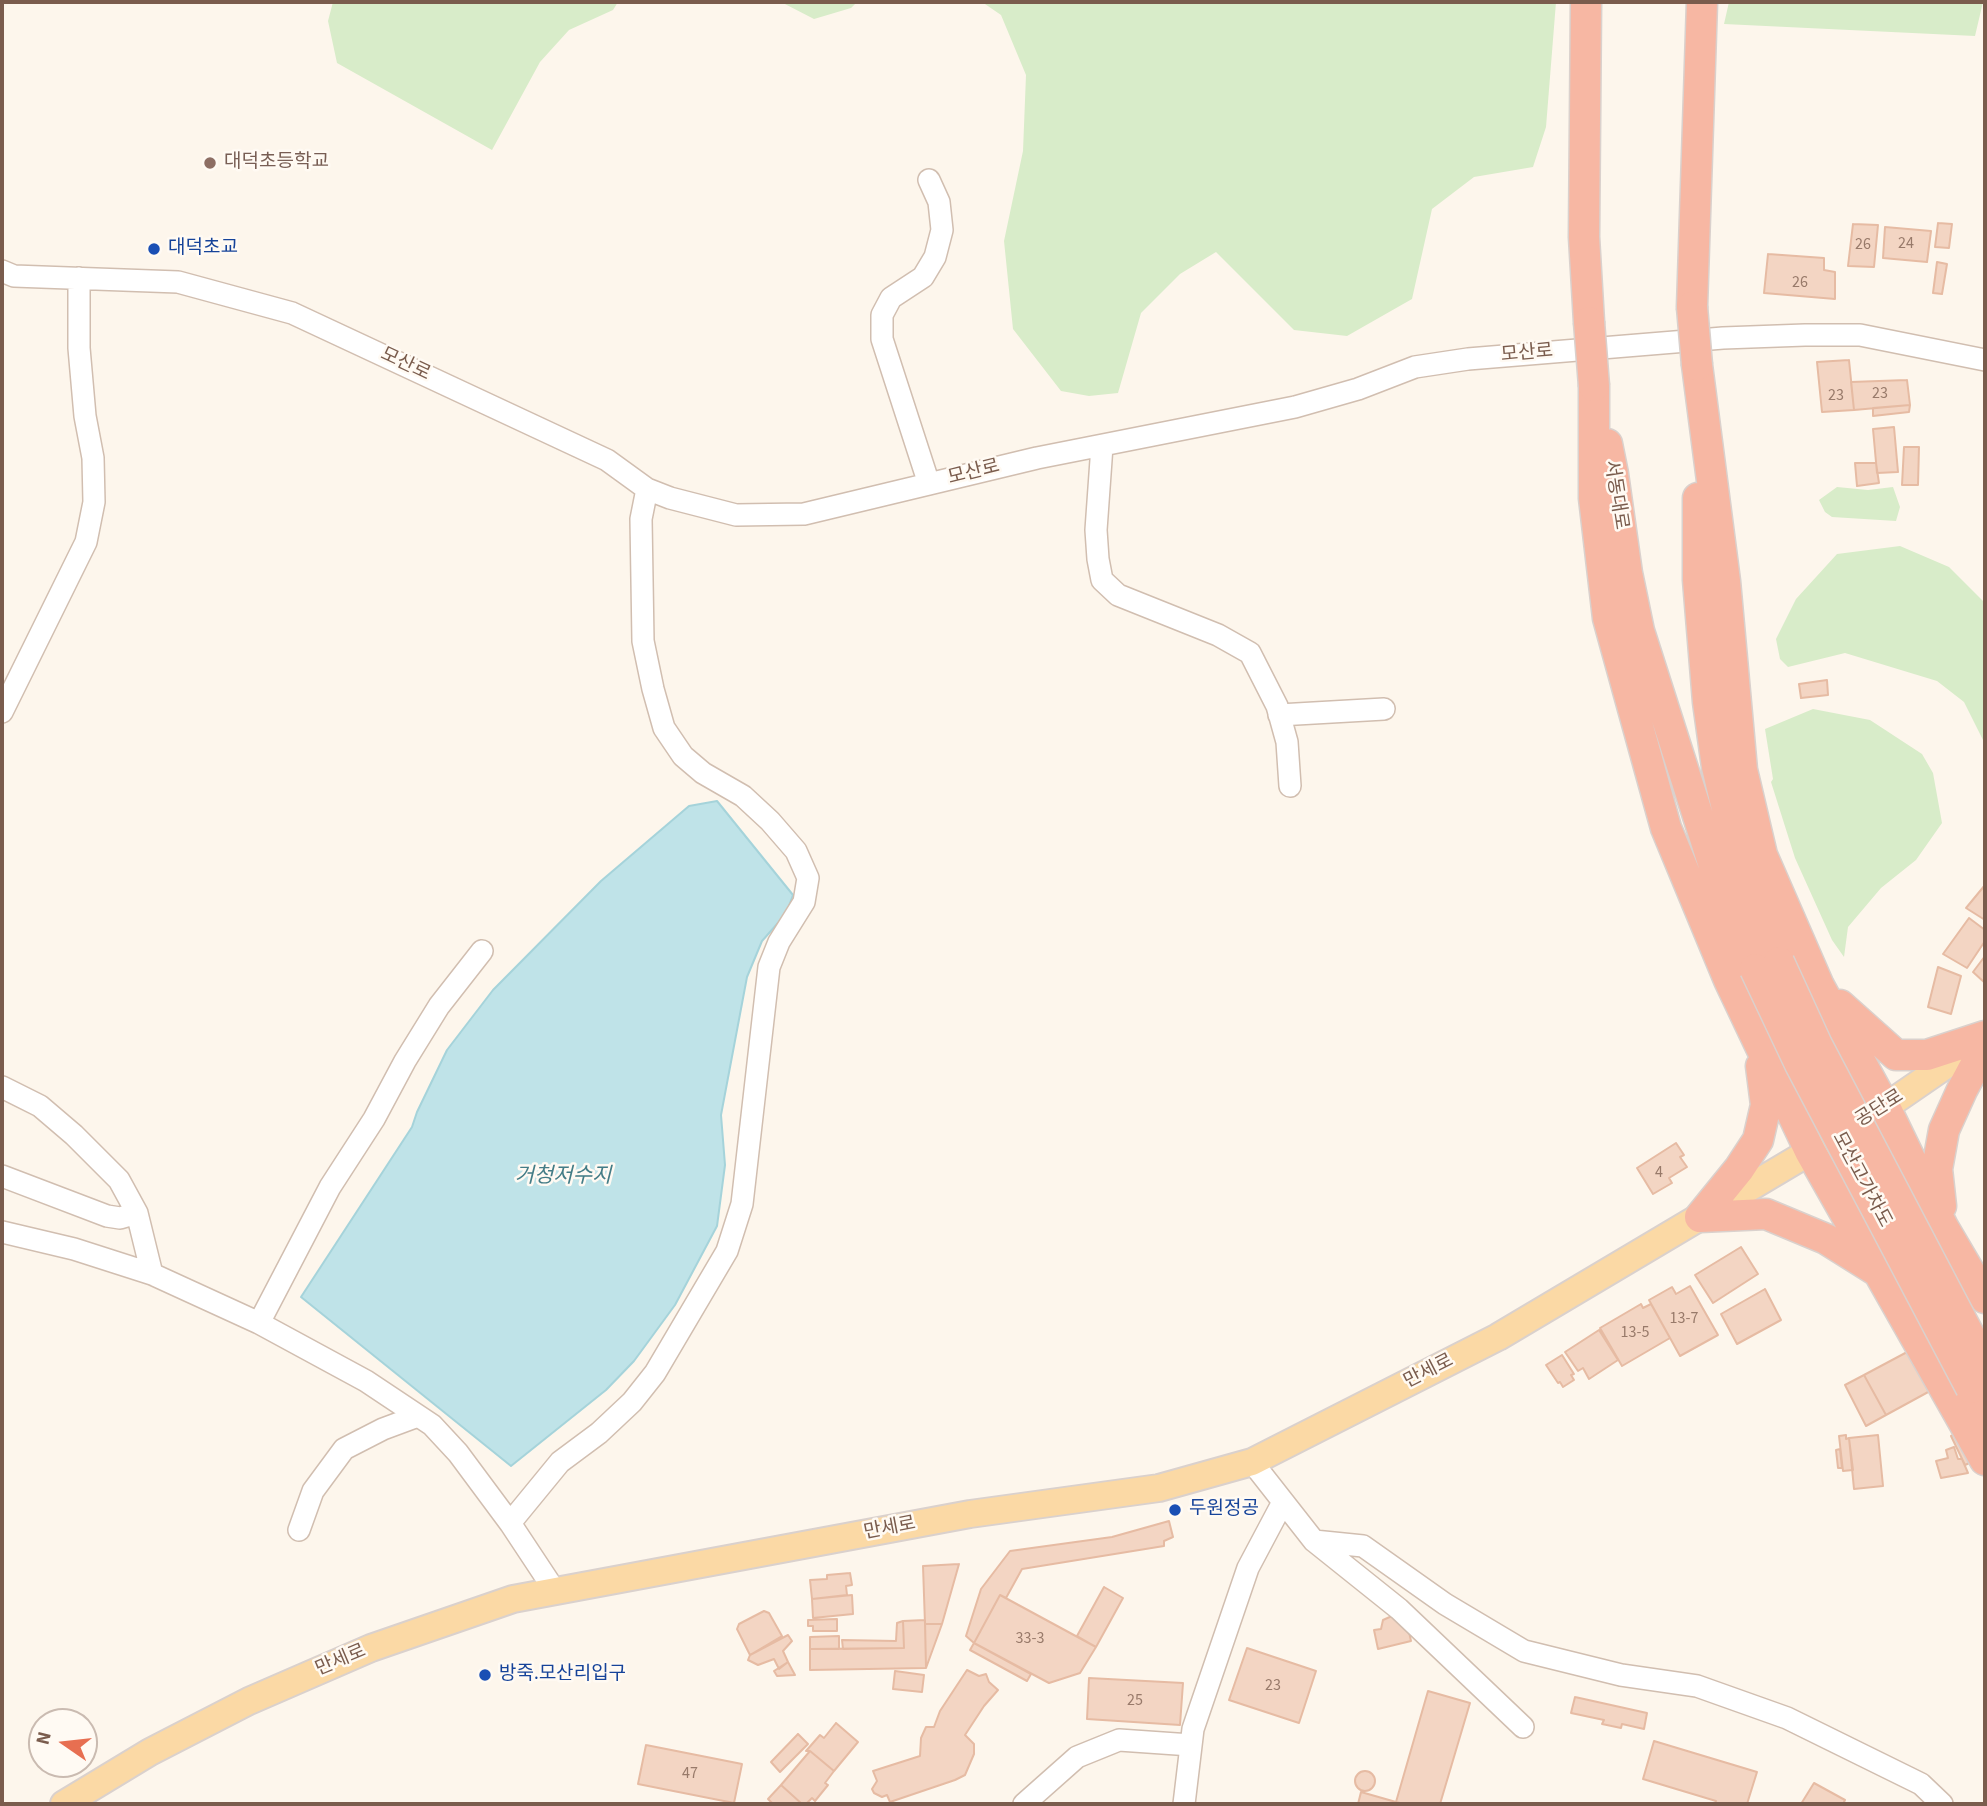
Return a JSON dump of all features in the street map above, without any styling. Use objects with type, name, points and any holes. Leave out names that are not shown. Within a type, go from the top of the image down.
[{"type":"highway","name":"서동대로","points":[[1586,2],[1584,237],[1589,322],[1594,386],[1613,474],[1627,573],[1639,631],[1721,888],[1767,965]]},
{"type":"highway","points":[[1702,2],[1692,307],[1725,581],[1742,770],[1762,855],[1819,986],[1885,1107],[1943,1227],[1985,1297]]},
{"type":"highway","points":[[1697,365],[1698,580],[1708,702],[1717,767],[1767,965]]},
{"type":"highway","points":[[1594,386],[1594,498],[1608,618],[1666,828],[1759,1046],[1810,1151],[1985,1461]]},
{"type":"highway","name":"모산고가차도","points":[[1767,965],[1800,1063],[1978,1377]]},
{"type":"highway","points":[[1819,986],[1896,1055],[1927,1055],[1985,1037]]},
{"type":"highway","points":[[1700,1217],[1739,1169],[1758,1140],[1766,1105],[1759,1046]]},
{"type":"highway","points":[[1943,1227],[1937,1169],[1944,1130],[1985,1046]]},
{"type":"highway","points":[[1700,1217],[1766,1214],[1826,1239],[1881,1274]]},
{"type":"highway","points":[[1978,1377],[1985,1414]]},
{"type":"main road","name":"공단로","points":[[1700,1217],[1885,1107],[1985,1037]]},
{"type":"main road","name":"만세로","points":[[64,1804],[150,1752],[249,1701],[371,1648],[513,1599],[970,1514],[1159,1488],[1252,1462],[1498,1336],[1700,1217]]},
{"type":"street","points":[[929,180],[939,202],[942,230],[936,257],[923,277],[891,298],[882,315],[882,339],[929,484]]},
{"type":"street","name":"모산로","points":[[2,271],[14,276],[178,282],[292,313],[607,460],[647,489],[670,498],[736,515],[804,514],[1037,458],[1295,407],[1358,389],[1415,367],[1468,359],[1723,338],[1860,335],[1985,360]]},
{"type":"street","points":[[2,712],[86,542],[94,502],[93,458],[85,416],[79,348],[79,278]]},
{"type":"street","points":[[1102,446],[1096,530],[1102,580],[1118,595],[1218,635],[1250,653],[1279,715],[1287,742],[1290,786]]},
{"type":"street","points":[[510,1523],[560,1462],[599,1433],[632,1402],[655,1373],[727,1251],[742,1204],[769,967],[779,942],[804,902],[808,878],[796,851],[769,821],[743,796],[703,773],[683,756],[664,728],[643,641],[641,519],[647,489]]},
{"type":"street","points":[[1279,715],[1384,709]]},
{"type":"street","points":[[260,1324],[330,1187],[374,1119],[439,1006],[482,951]]},
{"type":"street","points":[[2,1087],[40,1106],[119,1180],[137,1213],[152,1274]]},
{"type":"street","points":[[2,1177],[107,1216],[120,1219],[137,1213]]},
{"type":"street","points":[[2,1232],[74,1249],[152,1274],[260,1324],[366,1381],[432,1425],[510,1523],[555,1591]]},
{"type":"street","points":[[299,1530],[313,1491],[344,1449],[383,1429],[418,1416]]},
{"type":"street","points":[[1252,1462],[1314,1541],[1399,1609],[1523,1727]]},
{"type":"street","points":[[1184,1804],[1193,1729],[1248,1568],[1283,1502]]},
{"type":"street","points":[[1314,1541],[1363,1545],[1446,1604],[1524,1651],[1621,1675],[1697,1686],[1787,1718],[1921,1784],[1942,1804]]},
{"type":"street","points":[[1024,1804],[1077,1758],[1119,1740],[1191,1745]]},
{"type":"green space","points":[[333,2],[618,2],[613,10],[569,30],[540,62],[492,150],[337,63],[328,21]]},
{"type":"green space","points":[[781,2],[857,2],[851,8],[814,19]]},
{"type":"green space","points":[[982,2],[1556,2],[1546,127],[1533,167],[1474,177],[1432,209],[1412,299],[1347,336],[1294,330],[1216,252],[1180,274],[1141,313],[1118,393],[1089,396],[1061,391],[1013,329],[1004,241],[1023,151],[1026,75],[1001,15]]},
{"type":"green space","points":[[1729,2],[1983,2],[1975,36],[1724,24]]},
{"type":"green space","points":[[1837,487],[1868,490],[1893,487],[1900,507],[1896,521],[1832,517],[1825,512],[1819,500]]},
{"type":"green space","points":[[1900,546],[1949,567],[1985,603],[1985,744],[1964,702],[1937,681],[1845,653],[1788,667],[1780,659],[1776,639],[1796,599],[1837,554]]},
{"type":"green space","points":[[1813,709],[1870,720],[1922,754],[1933,773],[1942,823],[1916,860],[1881,888],[1848,927],[1844,957],[1832,940],[1795,858],[1771,782],[1773,779],[1765,729]]},
{"type":"water","name":"거청저수지","points":[[717,801],[793,895],[786,914],[762,941],[747,977],[721,1115],[725,1165],[717,1226],[675,1305],[634,1361],[606,1390],[511,1466],[301,1297],[412,1127],[447,1050],[493,990],[601,881],[689,806]]},
{"type":"building","points":[[1938,223],[1952,224],[1949,248],[1935,247]]},
{"type":"building","points":[[1853,224],[1878,225],[1874,267],[1848,266]]},
{"type":"building","points":[[1885,227],[1931,231],[1927,262],[1883,258]]},
{"type":"building","points":[[1768,254],[1824,258],[1824,270],[1835,272],[1835,299],[1764,293]]},
{"type":"building","points":[[1937,262],[1947,264],[1942,294],[1933,293]]},
{"type":"building","points":[[1849,360],[1854,410],[1822,412],[1817,362]]},
{"type":"building","points":[[1907,380],[1910,405],[1854,410],[1851,382]]},
{"type":"building","points":[[1910,405],[1909,412],[1873,416],[1873,408]]},
{"type":"building","points":[[1894,427],[1898,472],[1877,473],[1873,429]]},
{"type":"building","points":[[1904,447],[1919,447],[1918,485],[1902,485]]},
{"type":"building","points":[[1855,463],[1876,463],[1879,483],[1857,486]]},
{"type":"building","points":[[1827,680],[1828,695],[1801,698],[1799,684]]},
{"type":"building","points":[[1985,885],[1985,920],[1966,908]]},
{"type":"building","points":[[1969,918],[1985,930],[1985,941],[1967,968],[1943,954]]},
{"type":"building","points":[[1985,956],[1985,983],[1973,972]]},
{"type":"building","points":[[1938,967],[1961,976],[1951,1014],[1928,1007]]},
{"type":"building","points":[[1676,1143],[1684,1155],[1680,1157],[1687,1167],[1669,1178],[1672,1183],[1653,1194],[1637,1168]]},
{"type":"building","points":[[1741,1247],[1758,1274],[1713,1303],[1695,1275]]},
{"type":"building","points":[[1690,1286],[1718,1335],[1680,1356],[1649,1300],[1672,1287],[1676,1294]]},
{"type":"building","points":[[1765,1289],[1781,1320],[1737,1344],[1721,1314]]},
{"type":"building","points":[[1641,1304],[1643,1308],[1651,1304],[1670,1338],[1622,1366],[1600,1328]]},
{"type":"building","points":[[1599,1330],[1618,1360],[1589,1379],[1583,1368],[1578,1371],[1565,1352]]},
{"type":"building","points":[[1909,1351],[1930,1391],[1886,1415],[1864,1375]]},
{"type":"building","points":[[1562,1355],[1574,1374],[1571,1375],[1574,1380],[1563,1387],[1546,1365]]},
{"type":"building","points":[[1864,1375],[1886,1415],[1866,1426],[1845,1385]]},
{"type":"building","points":[[1960,1432],[1974,1461],[1965,1465],[1951,1436]]},
{"type":"building","points":[[1846,1435],[1846,1439],[1849,1438],[1853,1470],[1843,1471],[1839,1436]]},
{"type":"building","points":[[1878,1435],[1883,1486],[1854,1489],[1849,1438]]},
{"type":"building","points":[[1954,1447],[1958,1459],[1962,1459],[1968,1473],[1941,1478],[1936,1461],[1948,1458],[1946,1450]]},
{"type":"building","points":[[1840,1449],[1842,1468],[1838,1468],[1836,1450]]},
{"type":"building","points":[[1169,1521],[1173,1537],[1164,1541],[1164,1546],[1022,1569],[1006,1598],[1000,1595],[974,1643],[966,1636],[981,1589],[1010,1551],[1112,1537]]},
{"type":"building","points":[[959,1564],[942,1624],[925,1624],[923,1566]]},
{"type":"building","points":[[850,1573],[852,1585],[846,1586],[847,1595],[812,1599],[810,1580]]},
{"type":"building","points":[[1104,1587],[1123,1598],[1096,1647],[1077,1636]]},
{"type":"building","points":[[852,1595],[853,1614],[813,1618],[812,1599]]},
{"type":"building","points":[[1000,1595],[1096,1647],[1080,1673],[1049,1683],[974,1643]]},
{"type":"building","points":[[764,1611],[769,1613],[782,1636],[750,1655],[737,1629],[739,1624]]},
{"type":"building","points":[[1392,1616],[1407,1623],[1411,1641],[1378,1649],[1374,1630],[1381,1629],[1383,1620]]},
{"type":"building","points":[[837,1619],[837,1631],[813,1631],[813,1626],[808,1626],[808,1620]]},
{"type":"building","points":[[925,1620],[926,1668],[810,1670],[810,1649],[904,1648],[903,1621]]},
{"type":"building","points":[[903,1621],[904,1648],[843,1649],[842,1640],[896,1641],[897,1623]]},
{"type":"building","points":[[925,1624],[942,1624],[926,1668]]},
{"type":"building","points":[[788,1635],[792,1641],[783,1651],[788,1662],[779,1669],[774,1659],[758,1665],[748,1660],[750,1655]]},
{"type":"building","points":[[839,1636],[839,1649],[810,1649],[810,1637]]},
{"type":"building","points":[[974,1643],[1031,1674],[1027,1681],[970,1650]]},
{"type":"building","points":[[1247,1648],[1316,1671],[1299,1723],[1229,1700]]},
{"type":"building","points":[[788,1662],[795,1675],[777,1676],[774,1671]]},
{"type":"building","points":[[967,1670],[979,1676],[986,1674],[989,1682],[998,1690],[965,1735],[974,1744],[974,1754],[965,1775],[890,1802],[887,1795],[882,1797],[874,1793],[872,1789],[877,1781],[873,1771],[920,1756],[921,1738],[926,1727],[934,1727],[940,1711]]},
{"type":"building","points":[[895,1671],[924,1675],[922,1692],[893,1689]]},
{"type":"building","points":[[1089,1678],[1183,1683],[1180,1725],[1087,1719]]},
{"type":"building","points":[[1428,1691],[1470,1703],[1440,1804],[1396,1802]]},
{"type":"building","points":[[1575,1697],[1647,1713],[1644,1729],[1622,1724],[1621,1728],[1602,1724],[1604,1720],[1571,1713]]},
{"type":"building","points":[[836,1723],[858,1742],[834,1771],[810,1751],[806,1751],[820,1735],[824,1738]]},
{"type":"building","points":[[798,1734],[808,1744],[780,1772],[771,1762]]},
{"type":"building","points":[[1654,1741],[1757,1772],[1747,1804],[1715,1804],[1716,1801],[1643,1779]]},
{"type":"building","points":[[646,1745],[742,1764],[734,1803],[638,1784]]},
{"type":"building","points":[[810,1751],[834,1771],[825,1783],[828,1785],[815,1801],[812,1798],[802,1804],[781,1785]]},
{"type":"building","points":[[1365,1771],[1372,1774],[1375,1781],[1372,1788],[1365,1791],[1358,1788],[1355,1781],[1358,1774]]},
{"type":"building","points":[[1814,1783],[1845,1800],[1843,1804],[1801,1804]]},
{"type":"building","points":[[781,1785],[802,1804],[773,1804],[768,1799]]},
{"type":"building","points":[[1361,1792],[1396,1802],[1404,1804],[1358,1804]]},
{"type":"place","name":"대덕초등학교","points":[[210,163]]},
{"type":"place","name":"대덕초교","points":[[154,249]]},
{"type":"place","name":"두원정공","points":[[1175,1510]]},
{"type":"place","name":"방죽.모산리입구","points":[[485,1675]]}]
